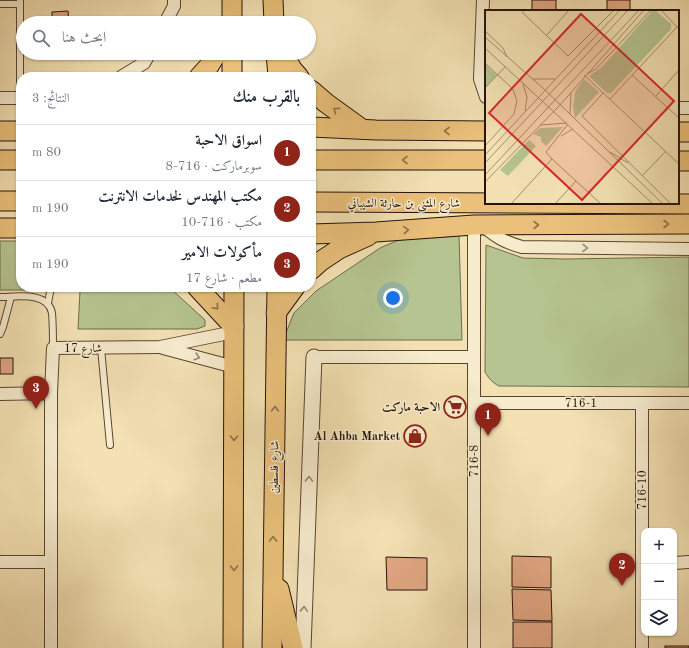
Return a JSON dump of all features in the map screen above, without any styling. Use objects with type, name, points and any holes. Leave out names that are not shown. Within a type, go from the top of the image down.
[{"type":"main road","points":[[231,16],[232,0]]},
{"type":"main road","points":[[273,0],[274,16]]},
{"type":"main road","points":[[204,72],[213,60]]},
{"type":"main road","points":[[232,60],[232,72]]},
{"type":"main road","points":[[277,60],[278,72]]},
{"type":"main road","points":[[287,60],[295,72]]},
{"type":"main road","points":[[316,94],[362,129]]},
{"type":"main road","points":[[316,127],[485,131]]},
{"type":"main road","points":[[0,131],[16,131]]},
{"type":"main road","points":[[0,160],[16,160]]},
{"type":"main road","points":[[316,160],[485,160]]},
{"type":"main road","points":[[0,201],[16,201]]},
{"type":"main road","name":"شارع المثنى بن حارثة الشيباني","points":[[316,202],[485,203]]},
{"type":"main road","name":"شارع المثنى بن حارثة الشيباني","points":[[679,204],[689,204]]},
{"type":"main road","points":[[316,234],[376,232],[478,225],[689,224]]},
{"type":"main road","points":[[0,228],[16,228]]},
{"type":"main road","points":[[316,266],[339,250],[376,232]]},
{"type":"main road","points":[[201,292],[234,330]]},
{"type":"main road","points":[[233,648],[234,292]]},
{"type":"main road","name":"شارع فلسطين","points":[[272,648],[277,292]]},
{"type":"main road","points":[[276,313],[291,292]]},
{"type":"main road","points":[[273,567],[282,598],[293,648]]},
{"type":"street","points":[[169,16],[174,6],[174,0]]},
{"type":"street","points":[[483,0],[480,79],[485,94]]},
{"type":"street","points":[[129,72],[144,63],[146,60]]},
{"type":"street","points":[[0,98],[16,98]]},
{"type":"street","points":[[478,225],[507,242],[522,247],[689,249]]},
{"type":"street","name":"716-8","points":[[474,648],[474,357],[478,225]]},
{"type":"street","name":"شارع 17","points":[[51,648],[51,393],[53,348],[160,347],[234,330]]},
{"type":"street","name":"شارع 17","points":[[160,347],[234,367]]},
{"type":"street","points":[[303,648],[314,358],[474,357]]},
{"type":"street","points":[[0,394],[51,393]]},
{"type":"street","name":"716-1","points":[[474,403],[689,403]]},
{"type":"street","name":"716-10","points":[[642,403],[643,528]]},
{"type":"street","points":[[0,562],[51,562]]},
{"type":"street","points":[[677,563],[689,562]]},
{"type":"street","name":"716-10","points":[[642,648],[643,600]]},
{"type":"lane","points":[[0,4],[20,2],[20,16]]},
{"type":"lane","points":[[21,60],[21,72]]},
{"type":"lane","points":[[50,292],[48,303],[52,314],[53,348]]},
{"type":"lane","points":[[0,334],[10,297]]},
{"type":"lane","points":[[0,298],[39,298],[48,303]]},
{"type":"lane","points":[[101,348],[110,446]]},
{"type":"green space","points":[[410,235],[459,235],[462,340],[283,340],[294,313],[316,291],[380,248]]},
{"type":"green space","points":[[0,241],[16,241],[16,290],[0,290]]},
{"type":"green space","points":[[486,245],[523,258],[565,259],[689,257],[689,387],[499,386],[495,384],[485,372]]},
{"type":"green space","points":[[80,292],[174,292],[205,320],[205,326],[197,329],[78,329]]},
{"type":"building","points":[[532,0],[556,0],[556,10],[532,10]]},
{"type":"building","points":[[607,0],[630,0],[630,10],[607,10]]},
{"type":"building","points":[[68,11],[68,16],[52,16],[52,12]]},
{"type":"building","points":[[0,358],[13,358],[13,374],[0,374]]},
{"type":"building","points":[[512,556],[551,557],[551,588],[512,587]]},
{"type":"building","points":[[386,557],[427,558],[427,590],[387,590]]},
{"type":"building","points":[[512,589],[551,590],[552,621],[513,620]]},
{"type":"building","points":[[513,622],[552,622],[552,648],[513,648]]},
{"type":"building","points":[[665,646],[689,646],[689,648],[665,648]]},
{"type":"place","name":"الاحبة ماركت","points":[[455,407]]},
{"type":"place","name":"مأكولات الامير","points":[[36,409]]},
{"type":"place","name":"Al Ahba Market","points":[[415,436]]},
{"type":"place","name":"اسواق الاحبة","points":[[488,436]]},
{"type":"place","name":"مكتب المهندس لخدمات الانترنت","points":[[622,586]]}]
